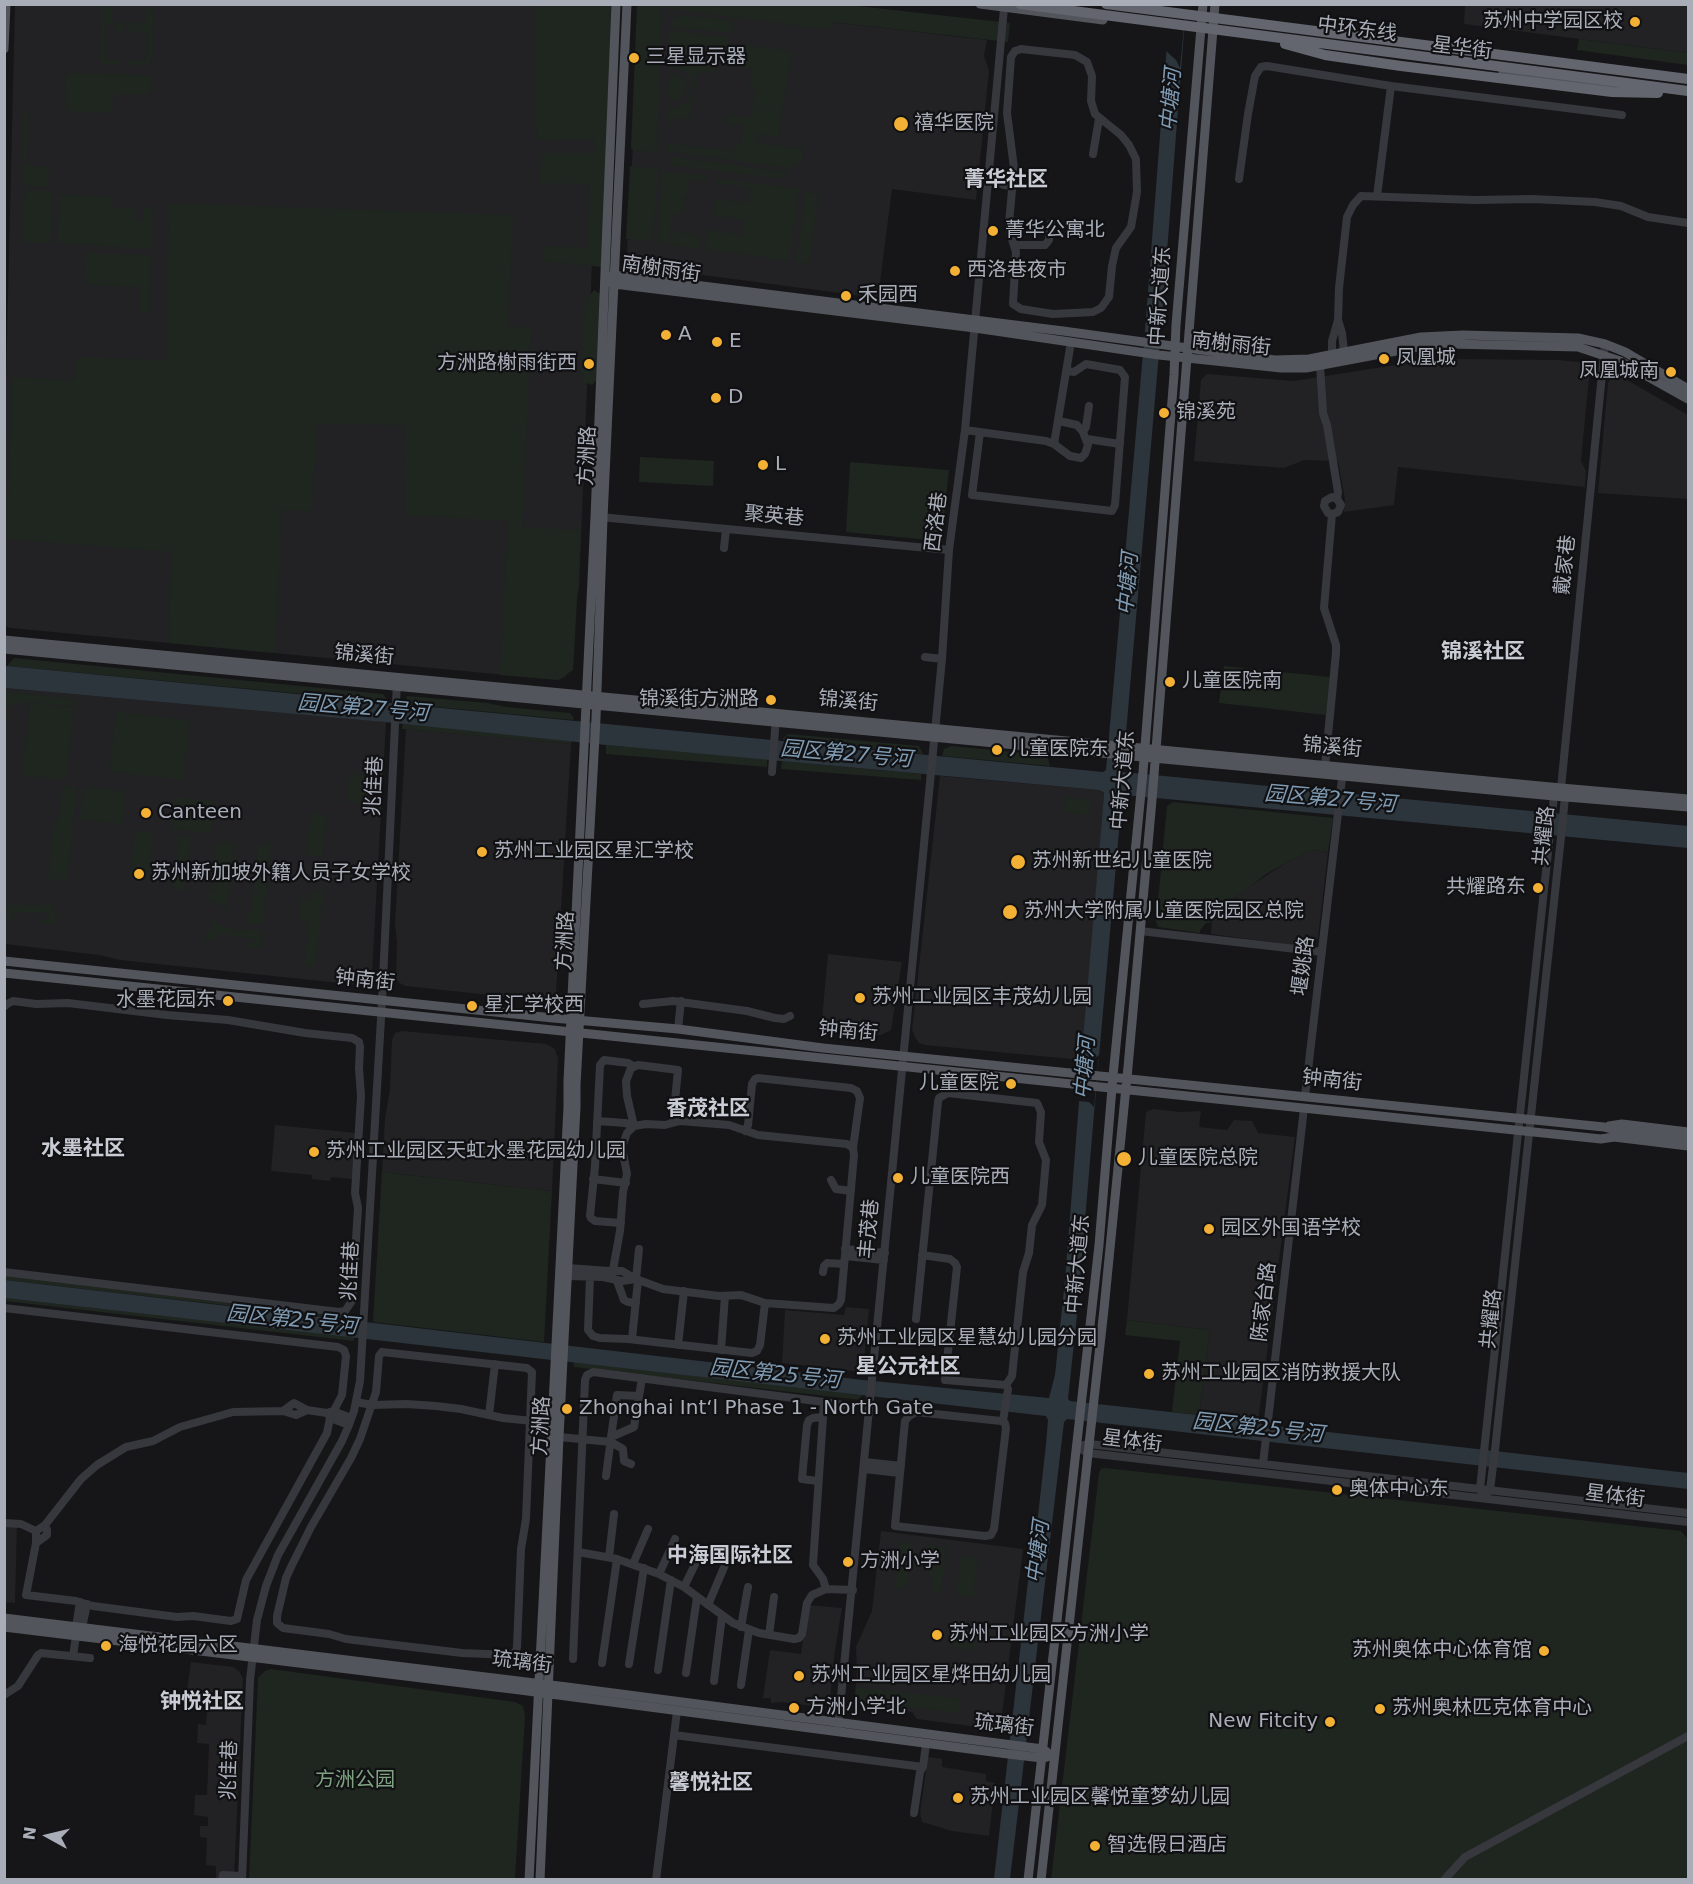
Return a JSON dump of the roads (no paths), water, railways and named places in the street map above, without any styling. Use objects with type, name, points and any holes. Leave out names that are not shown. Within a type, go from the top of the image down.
[{"type":"highway","name":"中环东线","points":[[1020,4],[1689,93]]},
{"type":"highway","name":"中环东线","points":[[1106,4],[1689,80]]},
{"type":"highway","points":[[1280,43],[1325,55],[1612,92],[1689,93]]},
{"type":"main road","points":[[4,49],[6,4]]},
{"type":"main road","name":"方洲路","points":[[611,279],[616,4]]},
{"type":"main road","name":"方洲路","points":[[540,1880],[543,1688],[552,1423],[559,1360],[575,1033],[595,744],[596,718],[592,700],[599,517],[627,4]]},
{"type":"main road","name":"星华街","points":[[980,4],[1689,93]]},
{"type":"main road","name":"星华街","points":[[1146,4],[1185,10],[1215,9],[1689,74]]},
{"type":"main road","name":"中新大道东","points":[[1028,1880],[1097,1266],[1113,1076],[1141,798],[1203,8]]},
{"type":"main road","name":"中新大道东","points":[[1041,1880],[1126,1090],[1156,753],[1215,9]]},
{"type":"main road","name":"南榭雨街","points":[[611,279],[975,324],[1142,348]]},
{"type":"main road","name":"南榭雨街","points":[[975,324],[1071,342],[1286,361],[1421,338],[1463,335],[1568,338],[1604,349],[1689,399]]},
{"type":"main road","name":"南榭雨街","points":[[1187,353],[1281,368],[1306,368],[1395,350],[1451,344],[1578,347],[1625,352],[1689,389]]},
{"type":"main road","name":"锦溪街","points":[[4,640],[397,682]]},
{"type":"main road","name":"锦溪街","points":[[4,649],[397,682],[1145,753],[1325,766],[1343,771]]},
{"type":"main road","name":"方洲路","points":[[576,1020],[584,743],[586,717],[592,700]]},
{"type":"main road","name":"锦溪街","points":[[1156,753],[1689,807]]},
{"type":"main road","name":"锦溪街","points":[[1560,794],[1689,799]]},
{"type":"main road","name":"钟南街","points":[[4,962],[678,1029],[741,1036],[776,1043],[1604,1127],[1622,1132],[1689,1139]]},
{"type":"main road","name":"钟南街","points":[[4,974],[1529,1132],[1601,1139],[1614,1137],[1689,1146]]},
{"type":"main road","name":"方洲路","points":[[560,1344],[568,1272],[575,1033]]},
{"type":"main road","points":[[1604,1127],[1623,1124],[1689,1132]]},
{"type":"main road","points":[[1601,1139],[1613,1143],[1689,1152]]},
{"type":"main road","name":"方洲路","points":[[529,1880],[559,1437],[559,1360]]},
{"type":"main road","name":"琉璃街","points":[[4,1618],[78,1632],[543,1688],[1055,1755]]},
{"type":"main road","name":"琉璃街","points":[[4,1628],[78,1632]]},
{"type":"main road","name":"琉璃街","points":[[543,1688],[677,1711],[838,1728],[924,1743],[1009,1750]]},
{"type":"street","name":"西洛巷","points":[[934,733],[942,659],[949,550],[965,430],[1004,8]]},
{"type":"street","points":[[1021,49],[1068,54],[1083,59],[1091,71],[1091,101],[1095,114],[1121,135],[1129,145],[1133,151],[1137,168],[1137,192],[1133,218],[1128,234],[1116,248],[1112,266],[1111,293],[1107,301],[1096,311],[1053,314],[1017,308],[1013,304],[1016,261],[1009,223],[1013,182],[1013,158],[1007,113],[1011,57],[1014,51],[1021,49]]},
{"type":"street","points":[[1239,178],[1255,76],[1261,67],[1267,66],[1391,86],[1622,115]]},
{"type":"street","points":[[1377,196],[1391,86]]},
{"type":"street","points":[[1093,154],[1099,119]]},
{"type":"street","points":[[989,179],[1004,185],[1013,182]]},
{"type":"street","points":[[1344,352],[1338,320],[1347,217],[1357,198],[1365,195],[1595,202],[1621,206],[1648,217],[1689,223]]},
{"type":"street","points":[[1014,245],[1045,245],[1049,240],[1051,223]]},
{"type":"street","points":[[1332,354],[1333,333],[1338,320]]},
{"type":"street","points":[[1054,444],[1071,342]]},
{"type":"street","name":"戴家巷","points":[[1560,794],[1604,349]]},
{"type":"street","points":[[980,432],[972,495],[1108,512],[1114,509],[1124,373],[1115,368],[1086,364],[1074,372],[1067,371]]},
{"type":"street","points":[[1320,365],[1323,412],[1329,436],[1338,492],[1337,499],[1340,502],[1338,512],[1332,514],[1326,511],[1324,504],[1329,498],[1337,499]]},
{"type":"street","points":[[965,430],[1046,441],[1070,456],[1081,458],[1087,450],[1085,436],[1089,406]]},
{"type":"street","points":[[1059,420],[1077,425],[1085,436],[1120,444]]},
{"type":"street","points":[[1325,766],[1336,649],[1323,608],[1332,514]]},
{"type":"street","name":"聚英巷","points":[[599,517],[949,550]]},
{"type":"street","points":[[724,548],[726,529]]},
{"type":"street","points":[[925,657],[942,659]]},
{"type":"street","name":"兆佳巷","points":[[242,1878],[252,1654],[257,1620],[271,1572],[292,1528],[336,1452],[350,1422],[360,1381],[372,1191],[397,682]]},
{"type":"street","points":[[772,772],[776,718]]},
{"type":"street","name":"丰茂巷","points":[[838,1728],[934,733]]},
{"type":"street","name":"堰姚路","points":[[1305,1096],[1343,771]]},
{"type":"street","name":"共耀路","points":[[1490,1490],[1529,1132],[1525,1119],[1550,836],[1553,812],[1560,794]]},
{"type":"street","name":"共耀路","points":[[1483,1498],[1479,1488],[1519,1130],[1525,1119],[1564,813],[1560,794]]},
{"type":"street","points":[[1140,931],[1322,952]]},
{"type":"street","points":[[4,1007],[13,1001],[68,1004],[167,1016],[228,1020],[356,1040],[360,1047],[361,1096],[355,1190],[358,1208],[352,1301],[348,1309],[342,1312],[4,1272]]},
{"type":"street","points":[[644,1004],[681,1001],[741,1010],[775,1018],[790,1016]]},
{"type":"street","points":[[678,1029],[681,1001]]},
{"type":"street","points":[[621,1223],[595,1221],[591,1218],[600,1063],[604,1060],[628,1063],[633,1066],[678,1070],[673,1121]]},
{"type":"street","points":[[633,1066],[627,1077],[626,1086],[633,1127]]},
{"type":"street","points":[[568,1272],[637,1279],[663,1289],[745,1296],[765,1303],[831,1308],[837,1306],[841,1300],[853,1148],[860,1098],[857,1091],[851,1088],[755,1079],[752,1084],[748,1125],[745,1131]]},
{"type":"street","points":[[916,1319],[939,1098],[948,1093],[1037,1103],[1041,1112],[1039,1143],[1046,1160],[1042,1205],[1032,1225],[1029,1253],[1023,1272],[1012,1376],[1007,1389],[1004,1417],[1006,1428],[994,1529],[991,1535],[985,1536],[895,1526],[905,1421],[918,1412],[1004,1417]]},
{"type":"street","name":"陈家台路","points":[[1263,1464],[1304,1108]]},
{"type":"street","points":[[597,1121],[626,1123],[633,1127]]},
{"type":"street","points":[[636,1303],[624,1300],[614,1277],[627,1170],[622,1147],[627,1133],[633,1127],[646,1124],[665,1125],[673,1121],[729,1125],[765,1136],[847,1144],[853,1148]]},
{"type":"street","points":[[593,1179],[626,1183]]},
{"type":"street","points":[[831,1180],[836,1189],[851,1191]]},
{"type":"street","points":[[355,1190],[372,1191]]},
{"type":"street","points":[[632,1339],[639,1249]]},
{"type":"street","points":[[823,1272],[827,1263],[845,1256],[884,1256]]},
{"type":"street","points":[[922,1256],[950,1259],[956,1263],[957,1267],[945,1380],[1007,1389]]},
{"type":"street","points":[[568,1272],[614,1277]]},
{"type":"street","points":[[590,1276],[588,1325],[590,1334],[600,1338],[632,1339],[749,1353],[757,1351],[760,1345],[765,1303]]},
{"type":"street","points":[[678,1345],[684,1291]]},
{"type":"street","points":[[721,1350],[724,1296]]},
{"type":"street","points":[[4,1308],[342,1348],[346,1356],[342,1395],[330,1414],[327,1433],[246,1580],[237,1619],[231,1621],[193,1616],[177,1617],[26,1595],[36,1531]]},
{"type":"street","points":[[382,1352],[526,1368],[532,1372],[526,1519],[521,1549],[517,1647],[514,1654],[507,1656],[462,1653],[346,1639],[329,1634],[280,1628],[277,1620],[286,1578],[311,1527],[351,1458],[372,1405],[376,1392],[379,1356],[382,1352]]},
{"type":"street","points":[[489,1415],[495,1364]]},
{"type":"street","points":[[573,1659],[587,1375],[595,1372],[842,1405]]},
{"type":"street","points":[[613,1442],[620,1433],[634,1427],[642,1378]]},
{"type":"street","points":[[606,1476],[613,1442],[618,1395],[639,1396]]},
{"type":"street","points":[[356,1402],[372,1405],[414,1404],[461,1409],[552,1423]]},
{"type":"street","points":[[824,1402],[813,1565],[825,1588]]},
{"type":"street","points":[[36,1531],[45,1525],[85,1475],[97,1465],[126,1447],[153,1441],[180,1427],[233,1412],[284,1411],[294,1403],[307,1410],[330,1414],[350,1422]]},
{"type":"street","points":[[819,1481],[802,1479],[807,1425],[813,1418],[823,1417]]},
{"type":"street","points":[[559,1437],[613,1442],[623,1449],[624,1461],[631,1464]]},
{"type":"street","name":"星体街","points":[[1077,1448],[1263,1464],[1689,1513]]},
{"type":"street","name":"星体街","points":[[1088,1449],[1689,1522]]},
{"type":"street","points":[[864,1466],[901,1469]]},
{"type":"street","points":[[1483,1498],[1490,1490]]},
{"type":"street","points":[[602,1663],[613,1558],[614,1514]]},
{"type":"street","points":[[4,1523],[21,1524],[36,1531]]},
{"type":"street","points":[[36,1542],[47,1535],[45,1525]]},
{"type":"street","points":[[633,1564],[648,1529]]},
{"type":"street","points":[[659,1574],[675,1539]]},
{"type":"street","points":[[684,1587],[702,1550]]},
{"type":"street","points":[[578,1551],[613,1558],[659,1574],[684,1587],[722,1616],[745,1629],[794,1639],[801,1636],[808,1599],[812,1595],[825,1588],[853,1588]]},
{"type":"street","points":[[708,1605],[725,1564]]},
{"type":"street","points":[[630,1664],[644,1568]]},
{"type":"street","points":[[658,1670],[671,1580]]},
{"type":"street","points":[[741,1685],[748,1587]]},
{"type":"street","points":[[686,1673],[697,1597]]},
{"type":"street","points":[[769,1635],[774,1597]]},
{"type":"street","points":[[76,1656],[83,1603]]},
{"type":"street","points":[[714,1681],[722,1616]]},
{"type":"street","points":[[4,1695],[18,1686],[38,1655],[45,1653],[90,1658]]},
{"type":"street","points":[[656,1880],[677,1711]]},
{"type":"street","points":[[674,1735],[920,1769]]},
{"type":"street","points":[[1444,1880],[1465,1857],[1689,1737]]},
{"type":"street","points":[[914,1813],[924,1743]]},
{"type":"street","points":[[222,1877],[242,1878]]},
{"type":"water","points":[[1170,5],[1186,5],[1161,330],[1122,772],[1688,826],[1688,848],[1124,795],[1122,797],[1068,1399],[1261,1422],[1261,1424],[1275,1426],[1688,1473],[1688,1489],[1067,1419],[1064,1422],[1010,1879],[994,1879],[1031,1555],[1038,1516],[1048,1420],[1046,1416],[5,1298],[5,1280],[863,1380],[1049,1398],[1055,1375],[1065,1280],[1103,792],[395,723],[5,688],[4,667],[1103,772],[1106,770],[1145,331]]},
{"type":"place","name":"苏州中学园区校","points":[[1635,22]]},
{"type":"place","name":"三星显示器","points":[[634,58]]},
{"type":"place","name":"禧华医院","points":[[901,124]]},
{"type":"place","name":"菁华公寓北","points":[[993,231]]},
{"type":"place","name":"西洛巷夜市","points":[[955,271]]},
{"type":"place","name":"禾园西","points":[[846,296]]},
{"type":"place","name":"A","points":[[666,335]]},
{"type":"place","name":"E","points":[[717,342]]},
{"type":"place","name":"凤凰城","points":[[1384,359]]},
{"type":"place","name":"方洲路榭雨街西","points":[[589,364]]},
{"type":"place","name":"凤凰城南","points":[[1671,372]]},
{"type":"place","name":"D","points":[[716,398]]},
{"type":"place","name":"锦溪苑","points":[[1164,413]]},
{"type":"place","name":"L","points":[[763,465]]},
{"type":"place","name":"儿童医院南","points":[[1170,682]]},
{"type":"place","name":"锦溪街方洲路","points":[[771,700]]},
{"type":"place","name":"儿童医院东","points":[[997,750]]},
{"type":"place","name":"Canteen","points":[[146,813]]},
{"type":"place","name":"苏州工业园区星汇学校","points":[[482,852]]},
{"type":"place","name":"苏州新世纪儿童医院","points":[[1018,862]]},
{"type":"place","name":"苏州新加坡外籍人员子女学校","points":[[139,874]]},
{"type":"place","name":"共耀路东","points":[[1538,888]]},
{"type":"place","name":"苏州大学附属儿童医院园区总院","points":[[1010,912]]},
{"type":"place","name":"苏州工业园区丰茂幼儿园","points":[[860,998]]},
{"type":"place","name":"水墨花园东","points":[[228,1001]]},
{"type":"place","name":"星汇学校西","points":[[472,1006]]},
{"type":"place","name":"儿童医院","points":[[1011,1084]]},
{"type":"place","name":"苏州工业园区天虹水墨花园幼儿园","points":[[314,1152]]},
{"type":"place","name":"儿童医院总院","points":[[1124,1159]]},
{"type":"place","name":"儿童医院西","points":[[898,1178]]},
{"type":"place","name":"园区外国语学校","points":[[1209,1229]]},
{"type":"place","name":"苏州工业园区星慧幼儿园分园","points":[[825,1339]]},
{"type":"place","name":"苏州工业园区消防救援大队","points":[[1149,1374]]},
{"type":"place","name":"Zhonghai Int‘l Phase 1 - North Gate","points":[[567,1409]]},
{"type":"place","name":"奥体中心东","points":[[1337,1490]]},
{"type":"place","name":"方洲小学","points":[[848,1562]]},
{"type":"place","name":"苏州工业园区方洲小学","points":[[937,1635]]},
{"type":"place","name":"海悦花园六区","points":[[106,1646]]},
{"type":"place","name":"苏州奥体中心体育馆","points":[[1544,1651]]},
{"type":"place","name":"苏州工业园区星烨田幼儿园","points":[[799,1676]]},
{"type":"place","name":"方洲小学北","points":[[794,1708]]},
{"type":"place","name":"苏州奥林匹克体育中心","points":[[1380,1709]]},
{"type":"place","name":"New Fitcity","points":[[1330,1722]]},
{"type":"place","name":"苏州工业园区馨悦童梦幼儿园","points":[[958,1798]]},
{"type":"place","name":"智选假日酒店","points":[[1095,1846]]},
{"type":"district","name":"菁华社区","points":[[1006,181]]},
{"type":"district","name":"锦溪社区","points":[[1483,653]]},
{"type":"district","name":"香茂社区","points":[[708,1110]]},
{"type":"district","name":"水墨社区","points":[[83,1150]]},
{"type":"district","name":"星公元社区","points":[[908,1368]]},
{"type":"district","name":"中海国际社区","points":[[730,1557]]},
{"type":"district","name":"钟悦社区","points":[[202,1703]]},
{"type":"district","name":"馨悦社区","points":[[711,1784]]},
{"type":"water label","name":"中塘河","points":[[1172,100]]},
{"type":"water label","name":"中塘河","points":[[1129,584]]},
{"type":"water label","name":"园区第27号河","points":[[363,709]]},
{"type":"water label","name":"园区第27号河","points":[[846,755]]},
{"type":"water label","name":"园区第27号河","points":[[1330,800]]},
{"type":"water label","name":"中塘河","points":[[1086,1068]]},
{"type":"water label","name":"园区第25号河","points":[[292,1321]]},
{"type":"water label","name":"园区第25号河","points":[[775,1375]]},
{"type":"water label","name":"园区第25号河","points":[[1258,1429]]},
{"type":"water label","name":"中塘河","points":[[1039,1552]]},
{"type":"park label","name":"方洲公园","points":[[355,1781]]}]
